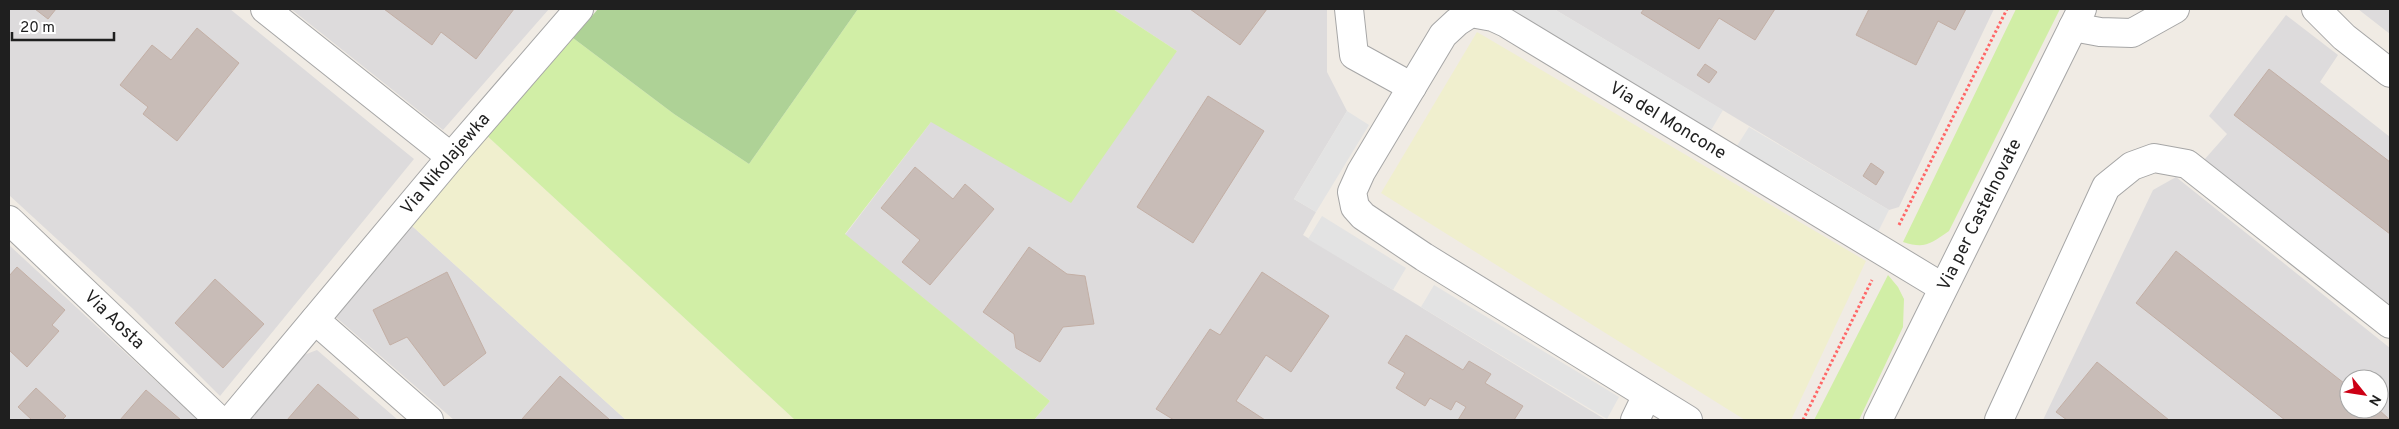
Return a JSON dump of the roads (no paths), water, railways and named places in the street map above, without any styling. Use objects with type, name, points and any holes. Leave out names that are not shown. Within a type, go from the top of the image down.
[{"type":"street","points":[[264,9],[451,157]]},
{"type":"street","name":"Via Nikolajewka","points":[[231,420],[451,157],[579,9]]},
{"type":"street","points":[[1349,9],[1354,55],[1412,87]]},
{"type":"street","points":[[2077,18],[2100,32],[2132,33],[2175,9]]},
{"type":"street","points":[[2316,9],[2344,38],[2390,73]]},
{"type":"street","name":"Via del Moncone","points":[[1688,420],[1424,257],[1363,216],[1355,207],[1352,192],[1361,172],[1443,35],[1457,22],[1471,14],[1493,16],[1942,287]]},
{"type":"street","name":"Via per Castelnovate","points":[[1878,420],[1942,287],[2077,18]]},
{"type":"street","points":[[1999,420],[2106,187],[2132,166],[2154,158],[2187,164],[2390,324]]},
{"type":"street","name":"Via Aosta","points":[[9,220],[219,420]]},
{"type":"street","points":[[315,320],[429,420]]},
{"type":"street","points":[[1635,420],[1648,395]]}]
